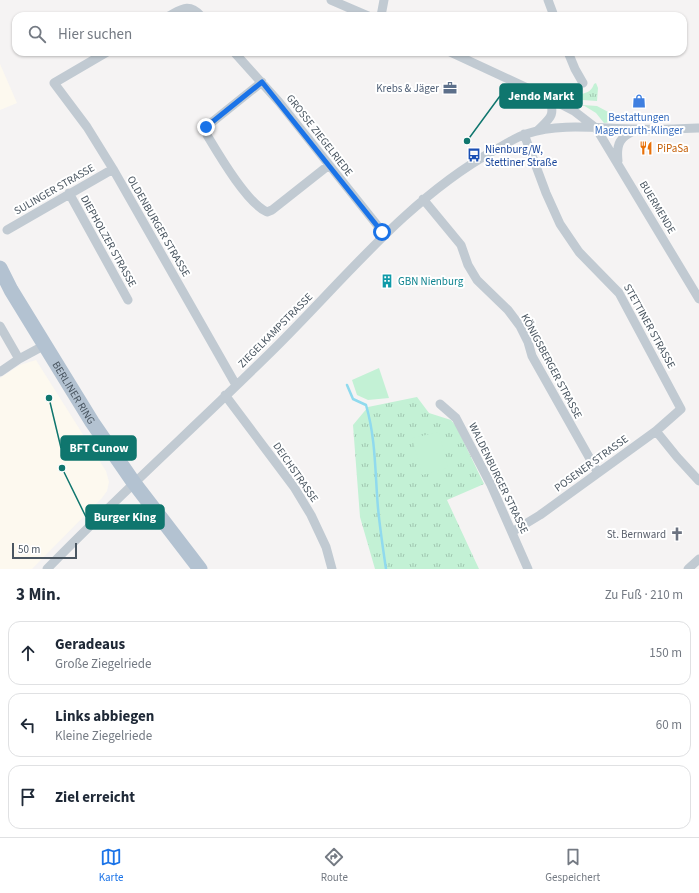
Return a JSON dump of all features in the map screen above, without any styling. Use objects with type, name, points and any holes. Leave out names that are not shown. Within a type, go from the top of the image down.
[{"type":"main road","name":"BERLINER RING","points":[[0,268],[11,290],[92,422],[134,483],[200,569]]},
{"type":"street","points":[[331,0],[359,12]]},
{"type":"street","points":[[382,12],[384,0]]},
{"type":"street","points":[[548,0],[552,12]]},
{"type":"street","points":[[177,12],[185,8],[191,8],[197,12]]},
{"type":"street","name":"OLDENBURGER STRASSE","points":[[100,56],[54,83],[87,127],[113,169],[236,385]]},
{"type":"street","name":"GROSSE ZIEGELRIEDE","points":[[238,56],[262,82],[384,235]]},
{"type":"street","points":[[459,56],[574,111],[596,128]]},
{"type":"street","points":[[569,56],[574,69],[583,83]]},
{"type":"street","points":[[262,82],[206,127],[207,136],[242,188],[262,210],[267,212],[272,210],[329,165]]},
{"type":"street","points":[[537,131],[552,114],[552,106],[549,98]]},
{"type":"street","name":"ZIEGELKAMPSTRASSE","points":[[47,569],[315,308],[384,235],[423,199],[468,166],[524,134],[537,131],[569,126],[637,129],[699,128]]},
{"type":"street","name":"BUERMENDE","points":[[596,128],[699,299]]},
{"type":"street","points":[[618,164],[617,150],[621,139],[625,135],[637,129]]},
{"type":"street","name":"STETTINER STRASSE","points":[[524,134],[546,193],[560,224],[580,252],[619,293],[681,409]]},
{"type":"street","name":"SULINGER STRASSE","points":[[7,230],[113,169]]},
{"type":"street","name":"DIEPHOLZER STRASSE","points":[[69,193],[128,300]]},
{"type":"street","name":"KÖNIGSBERGER STRASSE","points":[[423,199],[461,245],[468,265],[478,280],[508,310],[520,326],[528,342],[532,356],[598,473]]},
{"type":"street","points":[[0,326],[18,359]]},
{"type":"street","points":[[0,372],[18,359],[45,345]]},
{"type":"street","name":"DEICHSTRASSE","points":[[226,396],[297,493],[311,515],[326,547],[332,569]]},
{"type":"street","name":"WALDENBURGER STRASSE","points":[[440,404],[456,418],[491,485],[528,569]]},
{"type":"street","name":"POSENER STRASSE","points":[[512,532],[540,515],[656,431],[681,409]]},
{"type":"street","points":[[656,431],[699,481]]},
{"type":"street","points":[[688,569],[699,559]]},
{"type":"shaded area","points":[[0,64],[17,103],[0,110]]},
{"type":"shaded area","points":[[36,360],[106,471],[109,482],[107,491],[102,498],[32,569],[0,569],[0,378],[20,365]]},
{"type":"green space","points":[[596,83],[598,88],[597,101],[582,100],[581,94],[589,91]]},
{"type":"green space","points":[[583,105],[597,106],[612,114],[612,122],[604,123],[596,113]]},
{"type":"green space","points":[[379,368],[389,398],[368,400],[357,395],[352,380]]},
{"type":"green space","points":[[417,397],[429,413],[451,420],[456,426],[484,484],[447,500],[479,569],[375,569],[360,517],[353,425],[368,407]]},
{"type":"green space","points":[[439,432],[448,468],[422,475],[412,438]]},
{"type":"waterway","points":[[347,385],[353,399],[366,405],[372,431],[379,516],[386,569]]},
{"type":"place","name":"Krebs & Jäger","points":[[450,88]]},
{"type":"place","name":"Bestattungen Magercurth-Klinger","points":[[639,101]]},
{"type":"place","name":"Jendo Markt","points":[[467,141]]},
{"type":"place","name":"PiPaSa","points":[[646,148]]},
{"type":"place","name":"Nienburg/W, Stettiner Straße","points":[[474,155]]},
{"type":"place","name":"GBN Nienburg","points":[[387,281]]},
{"type":"place","name":"BFT Cunow","points":[[49,398]]},
{"type":"place","name":"Burger King","points":[[62,468]]},
{"type":"place","name":"St. Bernward","points":[[677,534]]},
{"type":"route","points":[[206,127],[209,123],[262,82],[382,232]]}]
